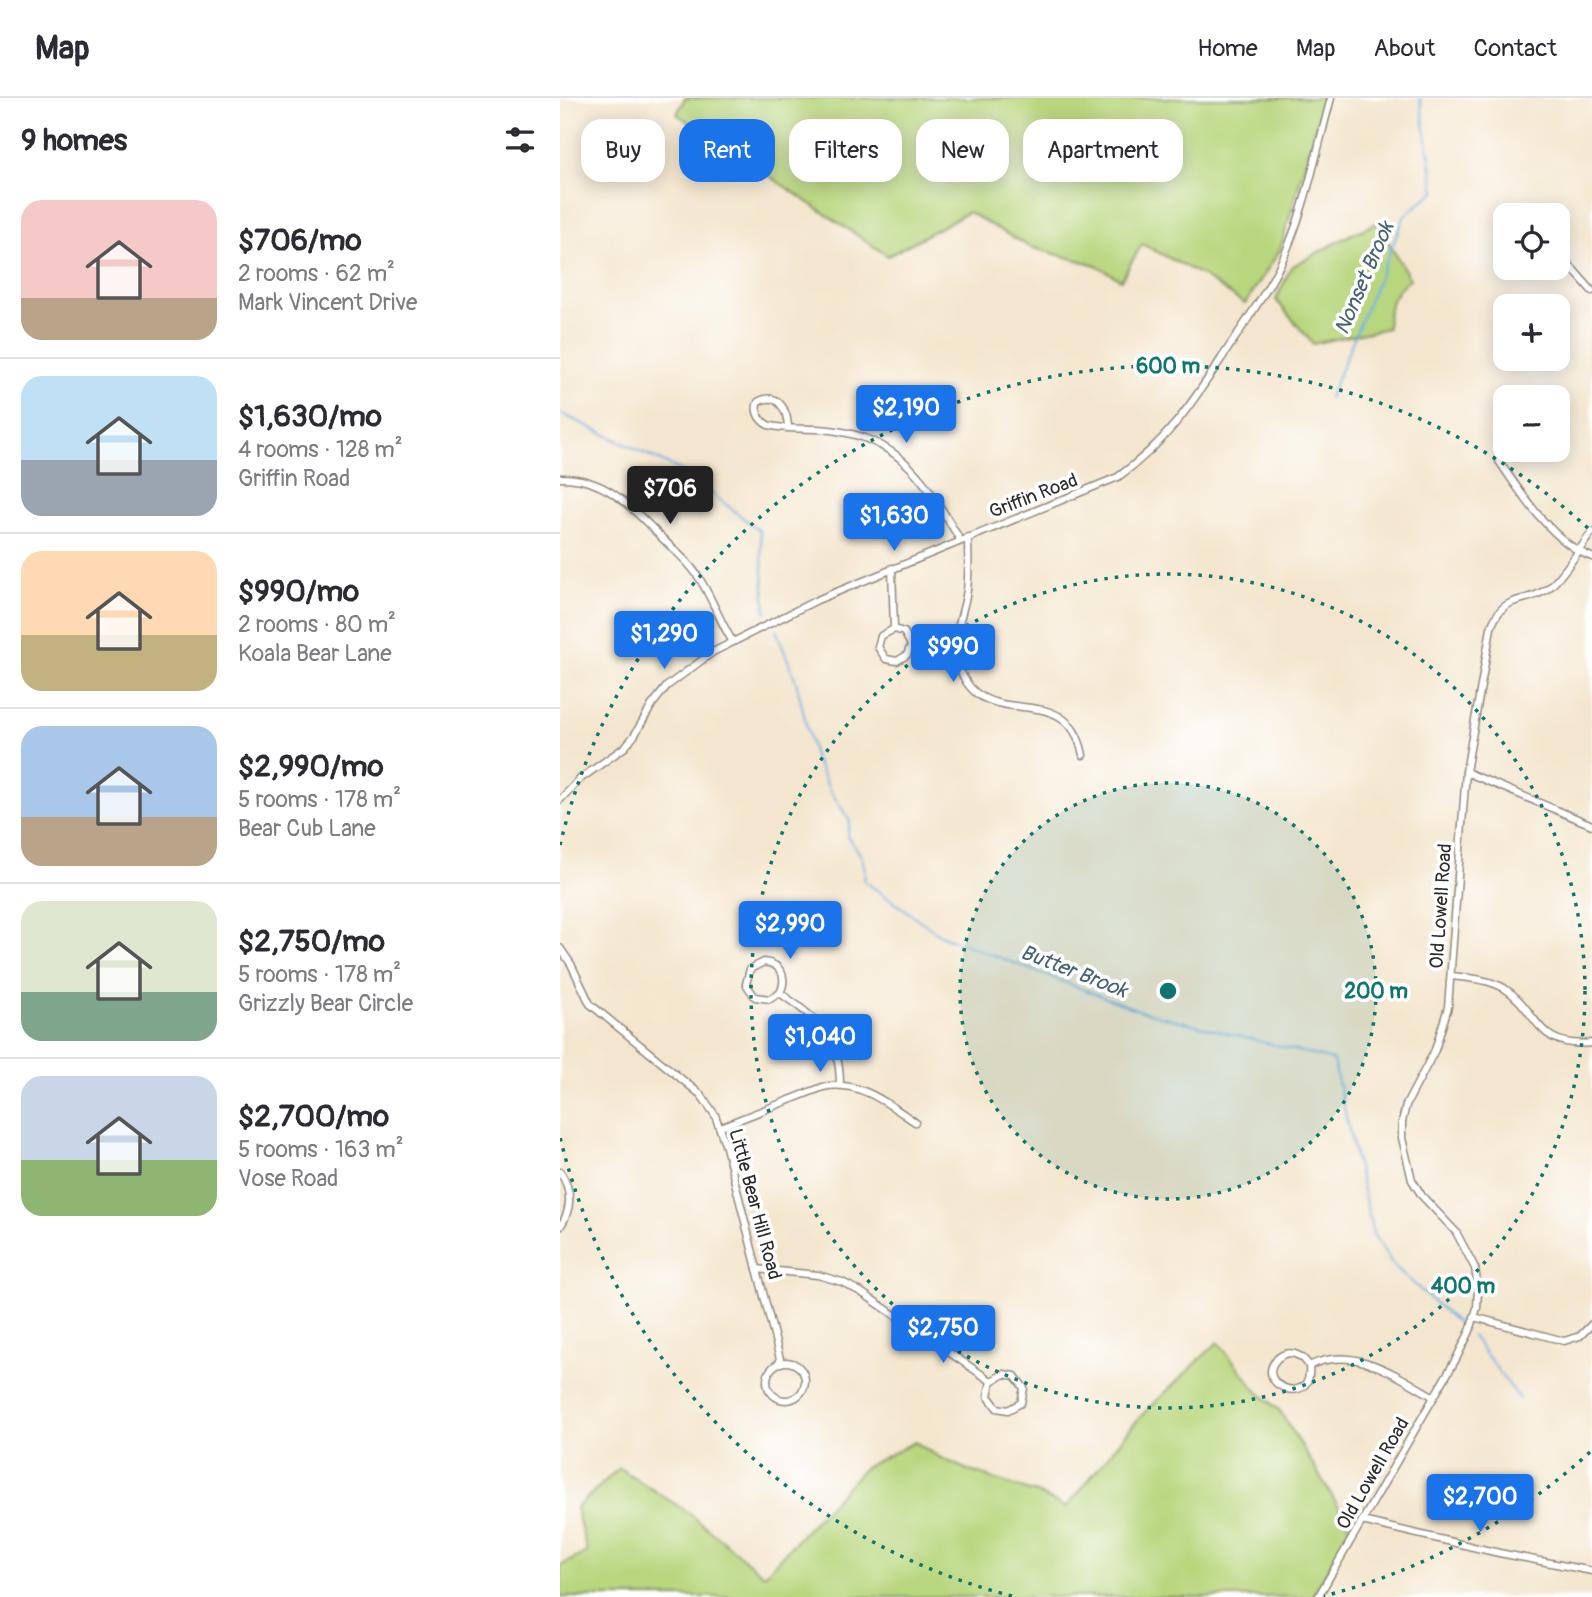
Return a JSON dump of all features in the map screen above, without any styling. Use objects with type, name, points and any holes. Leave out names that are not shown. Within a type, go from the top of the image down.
[{"type":"street","name":"Griffin Road","points":[[560,800],[580,779],[625,747],[667,687],[706,656],[817,600],[1118,477],[1150,453],[1172,429],[1260,302],[1285,254],[1331,98]]},
{"type":"street","points":[[1570,265],[1592,290]]},
{"type":"street","points":[[789,426],[787,412],[778,401],[770,398],[758,402],[757,411],[764,422],[772,426],[850,433],[872,440],[893,452],[919,475],[960,540]]},
{"type":"street","points":[[1500,462],[1560,537],[1577,552],[1592,557]]},
{"type":"street","points":[[560,478],[576,478],[600,485],[623,500],[696,573],[733,642]]},
{"type":"street","name":"Old Lowell Road","points":[[1318,1597],[1456,1359],[1474,1317],[1478,1289],[1475,1268],[1456,1231],[1422,1196],[1412,1180],[1402,1138],[1406,1105],[1443,1030],[1451,976],[1466,772],[1485,658],[1495,616],[1507,604],[1541,593],[1552,585],[1592,532]]},
{"type":"street","points":[[968,537],[968,584],[956,641],[957,659],[965,678],[977,693],[997,704],[1055,712],[1072,728],[1079,739],[1083,755]]},
{"type":"street","points":[[892,568],[894,629]]},
{"type":"street","points":[[894,629],[904,632],[911,645],[904,658],[893,661],[883,656],[878,647],[881,636],[894,629]]},
{"type":"street","points":[[1466,772],[1592,825]]},
{"type":"street","name":"Little Bear Hill Road","points":[[560,948],[571,964],[590,1004],[692,1086],[709,1105],[720,1127],[781,1363]]},
{"type":"street","points":[[764,962],[778,967],[784,982],[780,993],[766,1000],[752,995],[746,981],[750,969],[764,962]]},
{"type":"street","points":[[1451,976],[1502,987],[1545,1032],[1563,1041],[1592,1043]]},
{"type":"street","points":[[780,993],[806,1012],[828,1034],[839,1060],[840,1084]]},
{"type":"street","points":[[720,1127],[823,1087],[840,1084],[878,1098],[915,1122]]},
{"type":"street","points":[[560,1172],[567,1184],[569,1196],[566,1216],[560,1227]]},
{"type":"street","points":[[757,1269],[818,1275],[842,1282],[861,1292],[991,1381]]},
{"type":"street","points":[[1474,1317],[1564,1341],[1580,1336],[1592,1324]]},
{"type":"street","points":[[1295,1354],[1306,1361],[1308,1366],[1305,1383],[1296,1390],[1279,1387],[1272,1376],[1274,1364],[1283,1355],[1295,1354]]},
{"type":"street","points":[[1308,1366],[1329,1359],[1360,1360],[1383,1368],[1434,1397]]},
{"type":"street","points":[[787,1362],[799,1367],[805,1377],[800,1394],[789,1400],[777,1398],[772,1394],[767,1382],[770,1370],[781,1363],[787,1362]]},
{"type":"street","points":[[1004,1374],[1015,1376],[1024,1388],[1021,1403],[1012,1409],[997,1408],[988,1396],[991,1381],[1004,1374]]},
{"type":"street","points":[[1362,1521],[1591,1570]]},
{"type":"green space","points":[[685,98],[1324,98],[1280,250],[1245,304],[1200,274],[1142,244],[1121,280],[1096,265],[1030,247],[968,212],[888,256],[775,180],[775,119],[684,119],[677,114]]},
{"type":"green space","points":[[1377,223],[1410,279],[1392,300],[1388,328],[1313,344],[1276,300],[1291,267]]},
{"type":"green space","points":[[1218,1342],[1258,1392],[1280,1411],[1351,1527],[1312,1597],[560,1597],[560,1566],[587,1552],[576,1508],[619,1468],[689,1513],[764,1575],[865,1467],[915,1442],[970,1471],[1039,1494],[1066,1508],[1140,1417]]},
{"type":"waterway","name":"Nonset Brook","points":[[1329,398],[1405,215],[1435,191],[1420,98]]},
{"type":"waterway","name":"Butter Brook","points":[[560,413],[684,472],[760,531],[766,613]]},
{"type":"waterway","name":"Butter Brook","points":[[776,630],[796,681],[814,757],[829,789],[850,821],[847,837],[862,857],[864,881],[942,936],[1141,1011],[1333,1060],[1373,1234],[1393,1265],[1465,1330]]},
{"type":"waterway","name":"Butter Brook","points":[[1472,1336],[1520,1399]]}]
